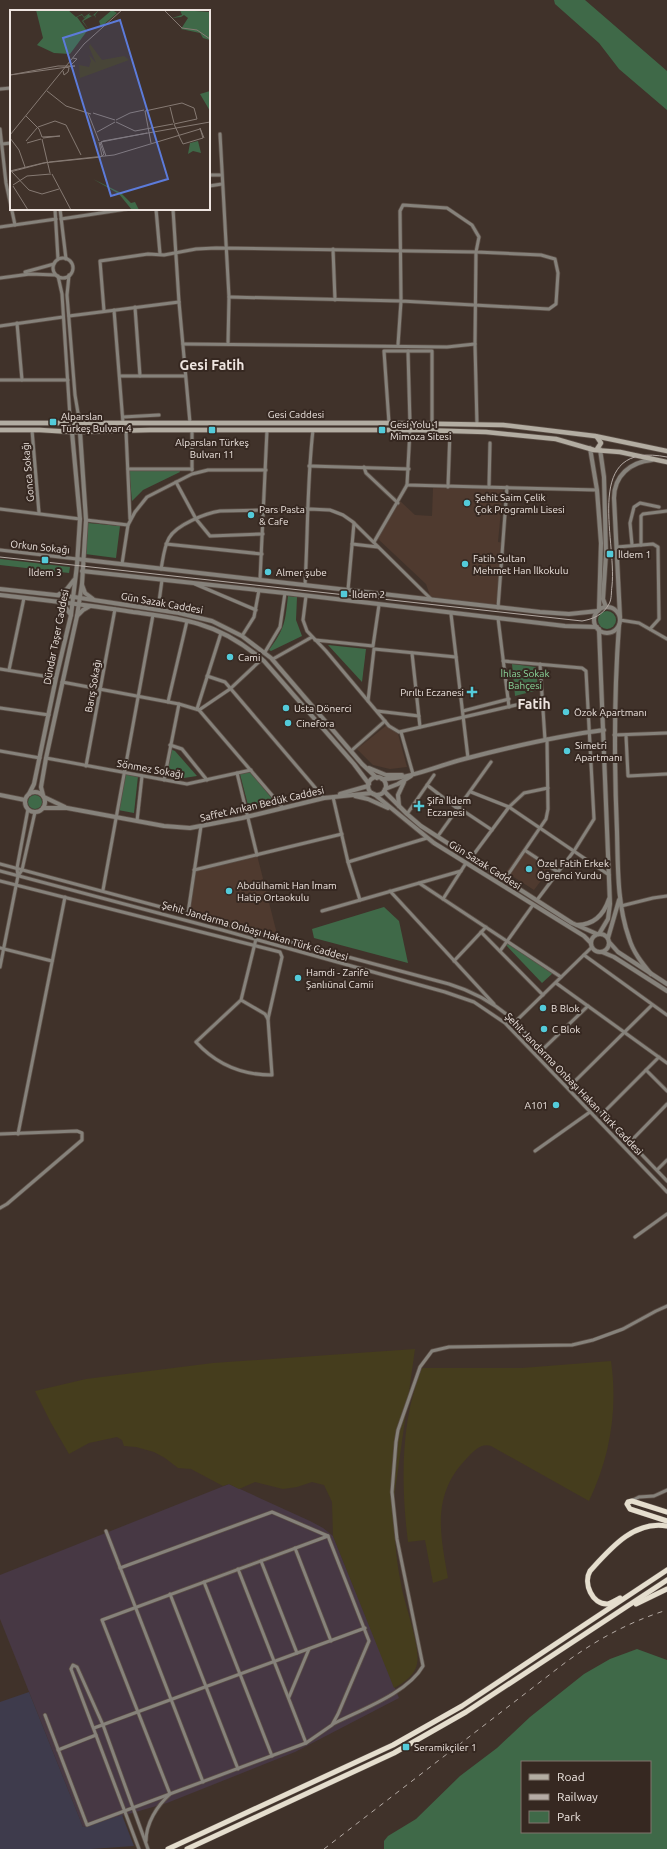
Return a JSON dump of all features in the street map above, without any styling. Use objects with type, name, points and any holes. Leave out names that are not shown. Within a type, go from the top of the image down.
[{"type":"highway","points":[[667,1512],[630,1501],[626,1504],[629,1508],[667,1520]]},
{"type":"highway","points":[[637,1590],[609,1604],[602,1603],[590,1592],[588,1576],[592,1569],[629,1533],[646,1526],[667,1526]]},
{"type":"highway","points":[[168,1849],[393,1745],[429,1726],[462,1706],[667,1570]]},
{"type":"highway","points":[[187,1849],[394,1753],[466,1712],[667,1580]]},
{"type":"highway","points":[[614,1615],[667,1589]]},
{"type":"main road","points":[[72,422],[69,427],[72,432]]},
{"type":"main road","points":[[0,430],[80,432],[82,422]]},
{"type":"main road","name":"Gesi Caddesi","points":[[0,423],[389,423],[477,425],[523,427],[592,437]]},
{"type":"main road","name":"Gesi Caddesi","points":[[80,432],[126,430],[450,431],[506,433],[547,438],[574,443],[590,448]]},
{"type":"main road","points":[[667,452],[597,437],[592,437],[588,442],[590,448],[599,448],[667,462]]},
{"type":"main road","points":[[597,437],[601,441],[599,448]]},
{"type":"street","points":[[0,89],[10,88]]},
{"type":"street","points":[[0,129],[6,184],[10,202]]},
{"type":"street","points":[[220,134],[229,296],[228,344]]},
{"type":"street","points":[[2,144],[10,143]]},
{"type":"street","points":[[210,175],[222,175]]},
{"type":"street","points":[[210,186],[222,184]]},
{"type":"street","points":[[398,346],[401,301],[400,211],[402,205],[447,208],[472,225],[479,237],[476,252],[475,304],[477,425]]},
{"type":"street","points":[[12,210],[15,225]]},
{"type":"street","points":[[14,276],[54,264],[58,259],[55,210]]},
{"type":"street","points":[[60,210],[66,259],[72,266],[67,291],[76,402],[78,413],[82,422]]},
{"type":"street","points":[[61,219],[112,210]]},
{"type":"street","points":[[156,210],[160,254]]},
{"type":"street","points":[[173,210],[182,344],[190,423]]},
{"type":"street","points":[[0,227],[56,219]]},
{"type":"street","points":[[104,311],[100,261],[196,249],[333,249],[541,255],[555,259],[558,273],[556,304],[549,309],[475,304],[229,296]]},
{"type":"street","points":[[333,249],[335,300]]},
{"type":"street","points":[[58,259],[66,259]]},
{"type":"street","points":[[54,264],[54,271],[57,275],[62,294],[70,417],[72,422]]},
{"type":"street","points":[[0,278],[30,274],[57,275],[63,277],[69,275]]},
{"type":"street","points":[[69,316],[179,302]]},
{"type":"street","points":[[135,307],[140,376]]},
{"type":"street","points":[[114,310],[123,423]]},
{"type":"street","points":[[0,326],[63,317]]},
{"type":"street","points":[[17,323],[22,380]]},
{"type":"street","points":[[182,344],[447,347],[475,344]]},
{"type":"street","points":[[389,423],[384,351],[432,351],[432,424]]},
{"type":"street","points":[[408,351],[410,424]]},
{"type":"street","points":[[120,376],[185,376]]},
{"type":"street","points":[[0,380],[68,380]]},
{"type":"street","points":[[123,417],[159,415]]},
{"type":"street","name":"Gonca Sokağı","points":[[32,430],[39,514]]},
{"type":"street","points":[[126,430],[130,519]]},
{"type":"street","points":[[192,430],[192,474]]},
{"type":"street","points":[[260,580],[268,430]]},
{"type":"street","points":[[305,585],[309,509],[309,466],[313,430]]},
{"type":"street","points":[[374,542],[398,503],[407,485],[410,430]]},
{"type":"street","points":[[448,487],[450,431]]},
{"type":"street","name":"Dündar Taşer Caddesi","points":[[29,794],[34,784],[40,758],[74,597],[80,518],[72,432]]},
{"type":"street","name":"Dündar Taşer Caddesi","points":[[43,796],[41,787],[46,758],[82,584],[86,520],[80,432]]},
{"type":"street","points":[[489,488],[490,443]]},
{"type":"street","points":[[515,1022],[584,955],[592,945],[592,938],[598,934],[609,916],[610,896],[604,730],[598,628],[595,620],[599,611],[601,554],[597,490],[590,448]]},
{"type":"street","points":[[599,448],[604,477],[606,554],[603,599],[606,607]]},
{"type":"street","points":[[651,974],[633,949],[627,934],[619,898],[614,735],[620,619],[614,494],[616,483],[630,466],[640,462],[654,460]]},
{"type":"street","points":[[309,466],[409,469]]},
{"type":"street","points":[[364,467],[366,473],[398,503]]},
{"type":"street","points":[[128,469],[192,469]]},
{"type":"street","points":[[122,564],[130,519],[136,509],[147,497],[192,474],[208,470],[266,470]]},
{"type":"street","points":[[176,482],[196,519],[210,536],[263,534]]},
{"type":"street","points":[[407,485],[597,490]]},
{"type":"street","points":[[498,608],[507,487]]},
{"type":"street","points":[[632,546],[630,523],[634,507],[640,503],[659,507]]},
{"type":"street","points":[[0,509],[80,518]]},
{"type":"street","points":[[161,568],[166,544],[174,532],[196,519],[220,511],[309,509],[334,512],[354,523],[432,600]]},
{"type":"street","points":[[640,545],[641,516],[643,514],[667,511]]},
{"type":"street","points":[[86,520],[128,525]]},
{"type":"street","points":[[348,590],[354,523]]},
{"type":"street","points":[[166,544],[262,554]]},
{"type":"street","points":[[352,544],[379,547]]},
{"type":"street","points":[[617,547],[654,544],[658,548],[659,619],[650,629]]},
{"type":"street","name":"Orkun Sokağı","points":[[0,550],[77,559]]},
{"type":"street","points":[[77,559],[498,608],[564,614],[599,611],[606,607],[616,610],[620,619]]},
{"type":"street","points":[[82,571],[285,593],[451,614],[564,626],[598,628],[609,632],[616,629],[619,625]]},
{"type":"street","points":[[58,595],[67,589],[76,578]]},
{"type":"street","points":[[158,610],[162,580]]},
{"type":"street","points":[[82,584],[84,591],[93,600]]},
{"type":"street","points":[[192,584],[256,610]]},
{"type":"street","name":"Gün Sazak Caddesi","points":[[0,589],[74,597],[203,618],[242,636],[273,659],[362,764],[380,778]]},
{"type":"street","points":[[242,636],[254,617],[259,590]]},
{"type":"street","points":[[265,652],[280,627],[285,593]]},
{"type":"street","name":"Gün Sazak Caddesi","points":[[0,595],[73,603],[153,615],[187,621],[221,633],[253,651],[262,659],[331,737],[368,785]]},
{"type":"street","points":[[306,596],[304,623],[307,631],[385,721],[394,729],[401,732],[542,699]]},
{"type":"street","points":[[9,670],[24,598]]},
{"type":"street","points":[[60,602],[71,615]]},
{"type":"street","points":[[368,701],[379,605]]},
{"type":"street","points":[[76,616],[83,610],[92,606]]},
{"type":"street","name":"Barış Sokağı","points":[[86,766],[115,609]]},
{"type":"street","points":[[451,614],[468,758]]},
{"type":"street","points":[[103,890],[153,615]]},
{"type":"street","points":[[498,618],[510,707]]},
{"type":"street","points":[[620,619],[639,623],[667,639]]},
{"type":"street","points":[[168,702],[187,621]]},
{"type":"street","points":[[198,710],[221,633]]},
{"type":"street","points":[[273,659],[312,636]]},
{"type":"street","points":[[315,640],[412,653],[456,657]]},
{"type":"street","points":[[412,653],[420,727]]},
{"type":"street","points":[[198,710],[230,689],[262,659]]},
{"type":"street","points":[[503,661],[584,669],[594,816],[592,824],[574,851],[537,900]]},
{"type":"street","points":[[505,879],[541,829],[547,816],[548,788],[546,740],[540,664]]},
{"type":"street","points":[[0,669],[56,678]]},
{"type":"street","points":[[207,676],[225,682],[324,798]]},
{"type":"street","points":[[62,682],[179,704],[198,710],[283,808]]},
{"type":"street","points":[[463,711],[508,700]]},
{"type":"street","points":[[164,780],[179,704]]},
{"type":"street","points":[[0,708],[49,715]]},
{"type":"street","points":[[377,711],[419,716]]},
{"type":"street","points":[[351,751],[385,721]]},
{"type":"street","points":[[360,900],[348,862],[333,797],[368,785],[373,778],[395,779],[468,758],[546,740],[604,730]]},
{"type":"street","points":[[401,732],[413,774]]},
{"type":"street","points":[[614,735],[667,733]]},
{"type":"street","points":[[626,735],[628,776],[667,774]]},
{"type":"street","points":[[170,745],[182,749],[207,780]]},
{"type":"street","points":[[0,751],[40,758]]},
{"type":"street","name":"Sönmez Sokağı","points":[[46,758],[187,784],[251,770]]},
{"type":"street","points":[[438,836],[471,792],[491,762]]},
{"type":"street","points":[[362,764],[386,775],[413,774]]},
{"type":"street","points":[[237,773],[257,855]]},
{"type":"street","points":[[343,796],[379,795],[385,790],[404,781],[413,774]]},
{"type":"street","points":[[407,814],[434,775]]},
{"type":"street","points":[[137,821],[142,776]]},
{"type":"street","points":[[380,778],[386,784],[385,790]]},
{"type":"street","points":[[399,806],[398,795],[404,781]]},
{"type":"street","points":[[368,785],[373,794]]},
{"type":"street","points":[[427,785],[492,830]]},
{"type":"street","points":[[471,858],[509,807],[524,793],[548,788]]},
{"type":"street","name":"Gün Sazak Caddesi","points":[[385,790],[407,814],[438,836],[575,925],[598,934]]},
{"type":"street","points":[[25,800],[29,794],[36,792],[67,808]]},
{"type":"street","points":[[471,792],[509,807],[609,875]]},
{"type":"street","name":"Gün Sazak Caddesi","points":[[373,794],[427,838],[584,936],[592,945]]},
{"type":"street","points":[[0,795],[25,800]]},
{"type":"street","points":[[43,796],[45,801],[43,808]]},
{"type":"street","points":[[343,796],[368,799],[395,812]]},
{"type":"street","name":"Saffet Arıkan Bedük Caddesi","points":[[67,808],[178,828],[201,826],[248,817],[324,798],[343,796]]},
{"type":"street","points":[[0,966],[2,948],[18,876],[17,868],[28,809],[25,800]]},
{"type":"street","points":[[28,809],[35,812],[43,808],[67,808]]},
{"type":"street","points":[[18,876],[22,870],[35,812]]},
{"type":"street","points":[[188,913],[201,826]]},
{"type":"street","points":[[194,870],[342,834]]},
{"type":"street","points":[[348,862],[427,838]]},
{"type":"street","points":[[526,851],[558,872]]},
{"type":"street","points":[[443,899],[466,863]]},
{"type":"street","name":"Şehit Jandarma Onbaşı Hakan Türk Caddesi","points":[[0,864],[103,890],[449,984],[478,995],[498,1008],[515,1022],[667,1181]]},
{"type":"street","name":"Şehit Jandarma Onbaşı Hakan Türk Caddesi","points":[[0,871],[445,992],[474,1002],[505,1023],[667,1192]]},
{"type":"street","points":[[322,911],[461,871]]},
{"type":"street","points":[[0,881],[254,947],[278,952],[282,955],[268,1019],[272,1075],[242,1072],[227,1066],[212,1057],[196,1042],[241,1000],[254,947],[256,940]]},
{"type":"street","points":[[419,883],[561,977]]},
{"type":"street","points":[[390,891],[498,1008]]},
{"type":"street","points":[[575,925],[587,924],[598,918],[605,909],[610,896]]},
{"type":"street","points":[[621,906],[667,896]]},
{"type":"street","points":[[18,1134],[65,897]]},
{"type":"street","points":[[602,952],[607,948],[619,898]]},
{"type":"street","points":[[500,951],[533,905]]},
{"type":"street","points":[[454,961],[486,927]]},
{"type":"street","points":[[481,932],[543,995]]},
{"type":"street","points":[[598,934],[606,935],[618,952],[667,984]]},
{"type":"street","points":[[592,945],[597,951],[614,957],[667,991]]},
{"type":"street","points":[[2,948],[52,960]]},
{"type":"street","points":[[584,955],[667,1015]]},
{"type":"street","points":[[556,983],[667,1063]]},
{"type":"street","points":[[241,1000],[265,1014],[268,1019]]},
{"type":"street","points":[[573,1083],[652,1005]]},
{"type":"street","points":[[542,1050],[588,1006]]},
{"type":"street","points":[[602,1114],[659,1057]]},
{"type":"street","points":[[646,1070],[667,1091]]},
{"type":"street","points":[[630,1142],[667,1104]]},
{"type":"street","points":[[535,1151],[590,1112]]},
{"type":"street","points":[[0,1134],[77,1131],[82,1133],[83,1136],[82,1140],[7,1204],[0,1208]]},
{"type":"street","points":[[657,1170],[667,1160]]},
{"type":"street","points":[[635,1237],[667,1214]]},
{"type":"street","points":[[45,1715],[87,1825],[306,1743],[332,1725],[404,1686],[418,1675],[423,1666],[397,1539],[392,1492],[398,1430],[420,1367],[432,1351],[449,1347],[572,1345],[593,1340],[622,1329],[656,1310],[667,1306]]},
{"type":"street","points":[[630,1501],[636,1498],[654,1496],[667,1490]]},
{"type":"street","points":[[120,1568],[272,1512],[328,1536],[370,1641],[332,1725]]},
{"type":"street","points":[[106,1531],[203,1782]]},
{"type":"street","points":[[170,1794],[102,1620],[328,1536]]},
{"type":"street","points":[[295,1548],[331,1641]]},
{"type":"street","points":[[261,1561],[297,1653]]},
{"type":"street","points":[[238,1569],[306,1743]]},
{"type":"street","points":[[204,1582],[272,1756]]},
{"type":"street","points":[[170,1594],[238,1769]]},
{"type":"street","points":[[94,1728],[364,1628]]},
{"type":"street","points":[[288,1697],[309,1649]]},
{"type":"street","points":[[139,1849],[126,1810],[71,1670],[73,1665],[77,1667],[103,1725],[148,1849]]},
{"type":"street","points":[[58,1750],[96,1735]]},
{"type":"street","points":[[146,1841],[147,1831],[154,1814],[170,1794]]},
{"type":"shaded area","points":[[433,488],[503,489],[498,542],[503,543],[498,608],[432,601],[426,584],[377,538],[400,501],[415,515],[432,516]]},
{"type":"shaded area","points":[[387,725],[398,734],[407,767],[390,769],[373,765],[357,749]]},
{"type":"shaded area","name":"Özel Fatih Erkek Öğrenci Yurdu","points":[[524,847],[552,866],[534,890],[506,872]]},
{"type":"shaded area","name":"Abdülhamit Han İmam Hatip Ortaokulu","points":[[257,855],[278,938],[188,913],[194,870]]},
{"type":"shaded area","points":[[229,1484],[310,1521],[323,1528],[333,1536],[399,1698],[295,1752],[167,1803],[83,1827],[0,1619],[0,1575]]},
{"type":"shaded area","points":[[29,1692],[83,1827],[122,1815],[134,1846],[91,1849],[0,1849],[0,1702]]},
{"type":"green space","points":[[554,0],[585,0],[667,71],[667,110],[619,69],[599,43],[555,4]]},
{"type":"green space","points":[[129,469],[179,470],[180,472],[143,490],[132,501]]},
{"type":"green space","points":[[88,523],[120,526],[116,558],[85,554]]},
{"type":"green space","points":[[0,559],[70,567],[69,573],[0,565]]},
{"type":"green space","points":[[288,596],[297,597],[296,620],[302,636],[271,651],[269,650],[283,625]]},
{"type":"green space","points":[[607,611],[611,612],[615,616],[615,624],[611,628],[607,629],[603,628],[599,624],[598,620],[599,616],[603,612]]},
{"type":"green space","points":[[328,645],[366,649],[362,682]]},
{"type":"green space","name":"İhlas Sokak Bahçesi","points":[[512,664],[536,667],[538,690],[515,696]]},
{"type":"green space","points":[[170,749],[175,751],[197,776],[184,778],[166,775]]},
{"type":"green space","points":[[250,771],[273,802],[249,809],[240,774]]},
{"type":"green space","points":[[125,773],[138,776],[134,813],[118,810]]},
{"type":"green space","points":[[32,795],[38,795],[42,799],[42,805],[38,809],[32,809],[28,805],[28,799]]},
{"type":"green space","points":[[384,907],[399,921],[408,963],[314,938],[312,929]]},
{"type":"green space","points":[[507,942],[553,973],[542,983],[505,944]]},
{"type":"green space","points":[[637,1649],[667,1660],[667,1849],[384,1849],[384,1841],[388,1836],[416,1819],[460,1776],[497,1748],[530,1717],[584,1674],[610,1659]]},
{"type":"sand","points":[[415,1349],[394,1498],[394,1509],[397,1563],[418,1656],[414,1672],[405,1681],[394,1688],[333,1536],[332,1502],[324,1485],[312,1482],[297,1487],[283,1489],[255,1482],[239,1489],[229,1484],[223,1486],[191,1469],[178,1468],[154,1452],[136,1447],[124,1446],[122,1440],[117,1437],[89,1443],[69,1454],[35,1391],[86,1379],[213,1363]]},
{"type":"sand","points":[[611,1361],[613,1379],[613,1415],[607,1450],[589,1501],[491,1446],[487,1445],[475,1450],[456,1471],[448,1485],[443,1500],[441,1530],[448,1578],[433,1583],[425,1540],[408,1542],[404,1499],[404,1454],[406,1432],[415,1388],[422,1368],[522,1368]]},
{"type":"tram line","points":[[0,557],[582,621],[594,618],[601,614],[607,608],[611,600],[612,566],[609,497],[613,478],[623,463],[640,456],[667,457]]},
{"type":"railway","points":[[324,1849],[566,1662],[602,1639],[627,1626],[667,1610]]},
{"type":"place","name":"Alparslan Türkeş Bulvarı 4","points":[[53,422]]},
{"type":"place","name":"Alparslan Türkeş Bulvarı 11","points":[[212,430]]},
{"type":"place","name":"Gesi Yolu 1 Mimoza Sitesi","points":[[382,430]]},
{"type":"place","name":"Şehit Saim Çelik Çok Programlı Lisesi","points":[[467,503]]},
{"type":"place","name":"Pars Pasta & Cafe","points":[[251,515]]},
{"type":"place","name":"İldem 1","points":[[610,554]]},
{"type":"place","name":"İldem 3","points":[[45,560]]},
{"type":"place","name":"Fatih Sultan Mehmet Han İlkokulu","points":[[465,564]]},
{"type":"place","name":"Almer şube","points":[[268,572]]},
{"type":"place","name":"İldem 2","points":[[344,594]]},
{"type":"place","name":"Cami","points":[[230,657]]},
{"type":"place","name":"Pırıltı Eczanesi","points":[[472,692]]},
{"type":"place","name":"Usta Dönerci","points":[[286,708]]},
{"type":"place","name":"Özok Apartmanı","points":[[566,712]]},
{"type":"place","name":"Cinefora","points":[[288,723]]},
{"type":"place","name":"Simetri Apartmanı","points":[[567,751]]},
{"type":"place","name":"Şifa İldem Eczanesi","points":[[419,806]]},
{"type":"place","name":"Özel Fatih Erkek Öğrenci Yurdu","points":[[529,869]]},
{"type":"place","name":"Abdülhamit Han İmam Hatip Ortaokulu","points":[[229,891]]},
{"type":"place","name":"Hamdi - Zarife Şanlıünal Camii","points":[[298,978]]},
{"type":"place","name":"B Blok","points":[[543,1008]]},
{"type":"place","name":"C Blok","points":[[544,1029]]},
{"type":"place","name":"A101","points":[[556,1105]]},
{"type":"place","name":"Seramikçiler 1","points":[[406,1747]]},
{"type":"district","name":"Gesi Fatih","points":[[212,365]]},
{"type":"district","name":"Fatih","points":[[534,704]]}]
